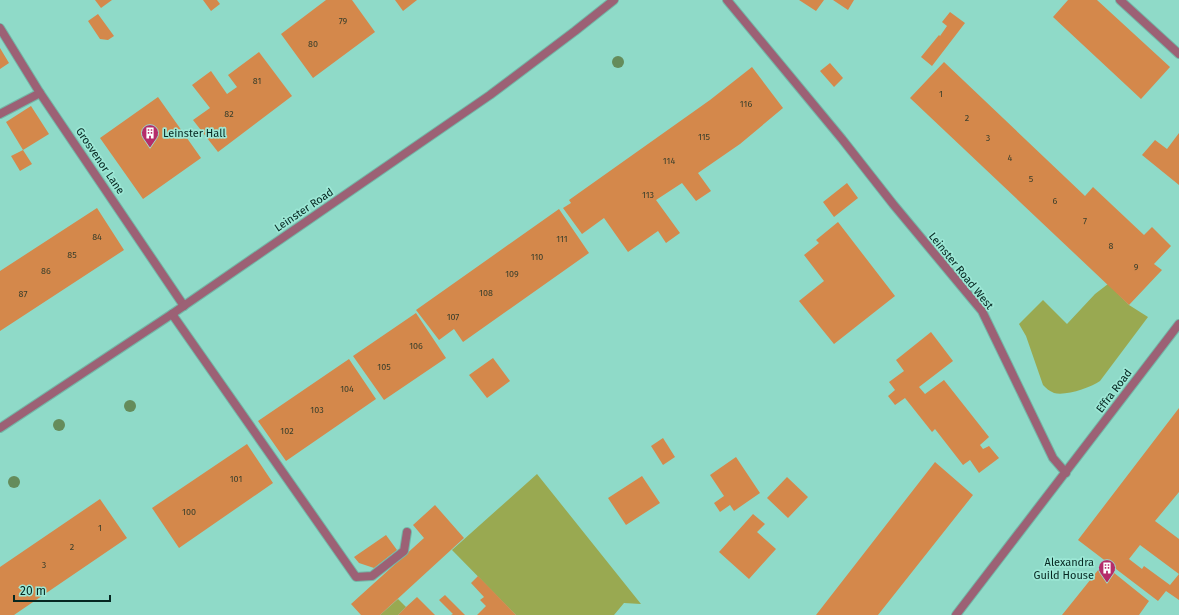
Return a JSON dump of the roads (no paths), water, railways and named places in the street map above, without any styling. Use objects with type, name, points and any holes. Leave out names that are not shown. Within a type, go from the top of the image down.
[{"type":"street","name":"Leinster Road","points":[[0,428],[184,306],[490,95],[614,0]]},
{"type":"street","name":"Leinster Road West","points":[[727,0],[982,311],[1053,458],[1066,473]]},
{"type":"street","points":[[1120,0],[1179,54]]},
{"type":"street","name":"Grosvenor Lane","points":[[0,28],[40,92],[184,306]]},
{"type":"street","points":[[0,114],[40,92]]},
{"type":"street","points":[[172,314],[356,577],[372,576],[404,551],[407,532]]},
{"type":"street","name":"Effra Road","points":[[1066,473],[1179,324]]},
{"type":"street","points":[[956,615],[1066,473]]},
{"type":"place","name":"Leinster Hall","points":[[150,148]]},
{"type":"place","name":"Alexandra Guild House","points":[[1107,583]]}]
